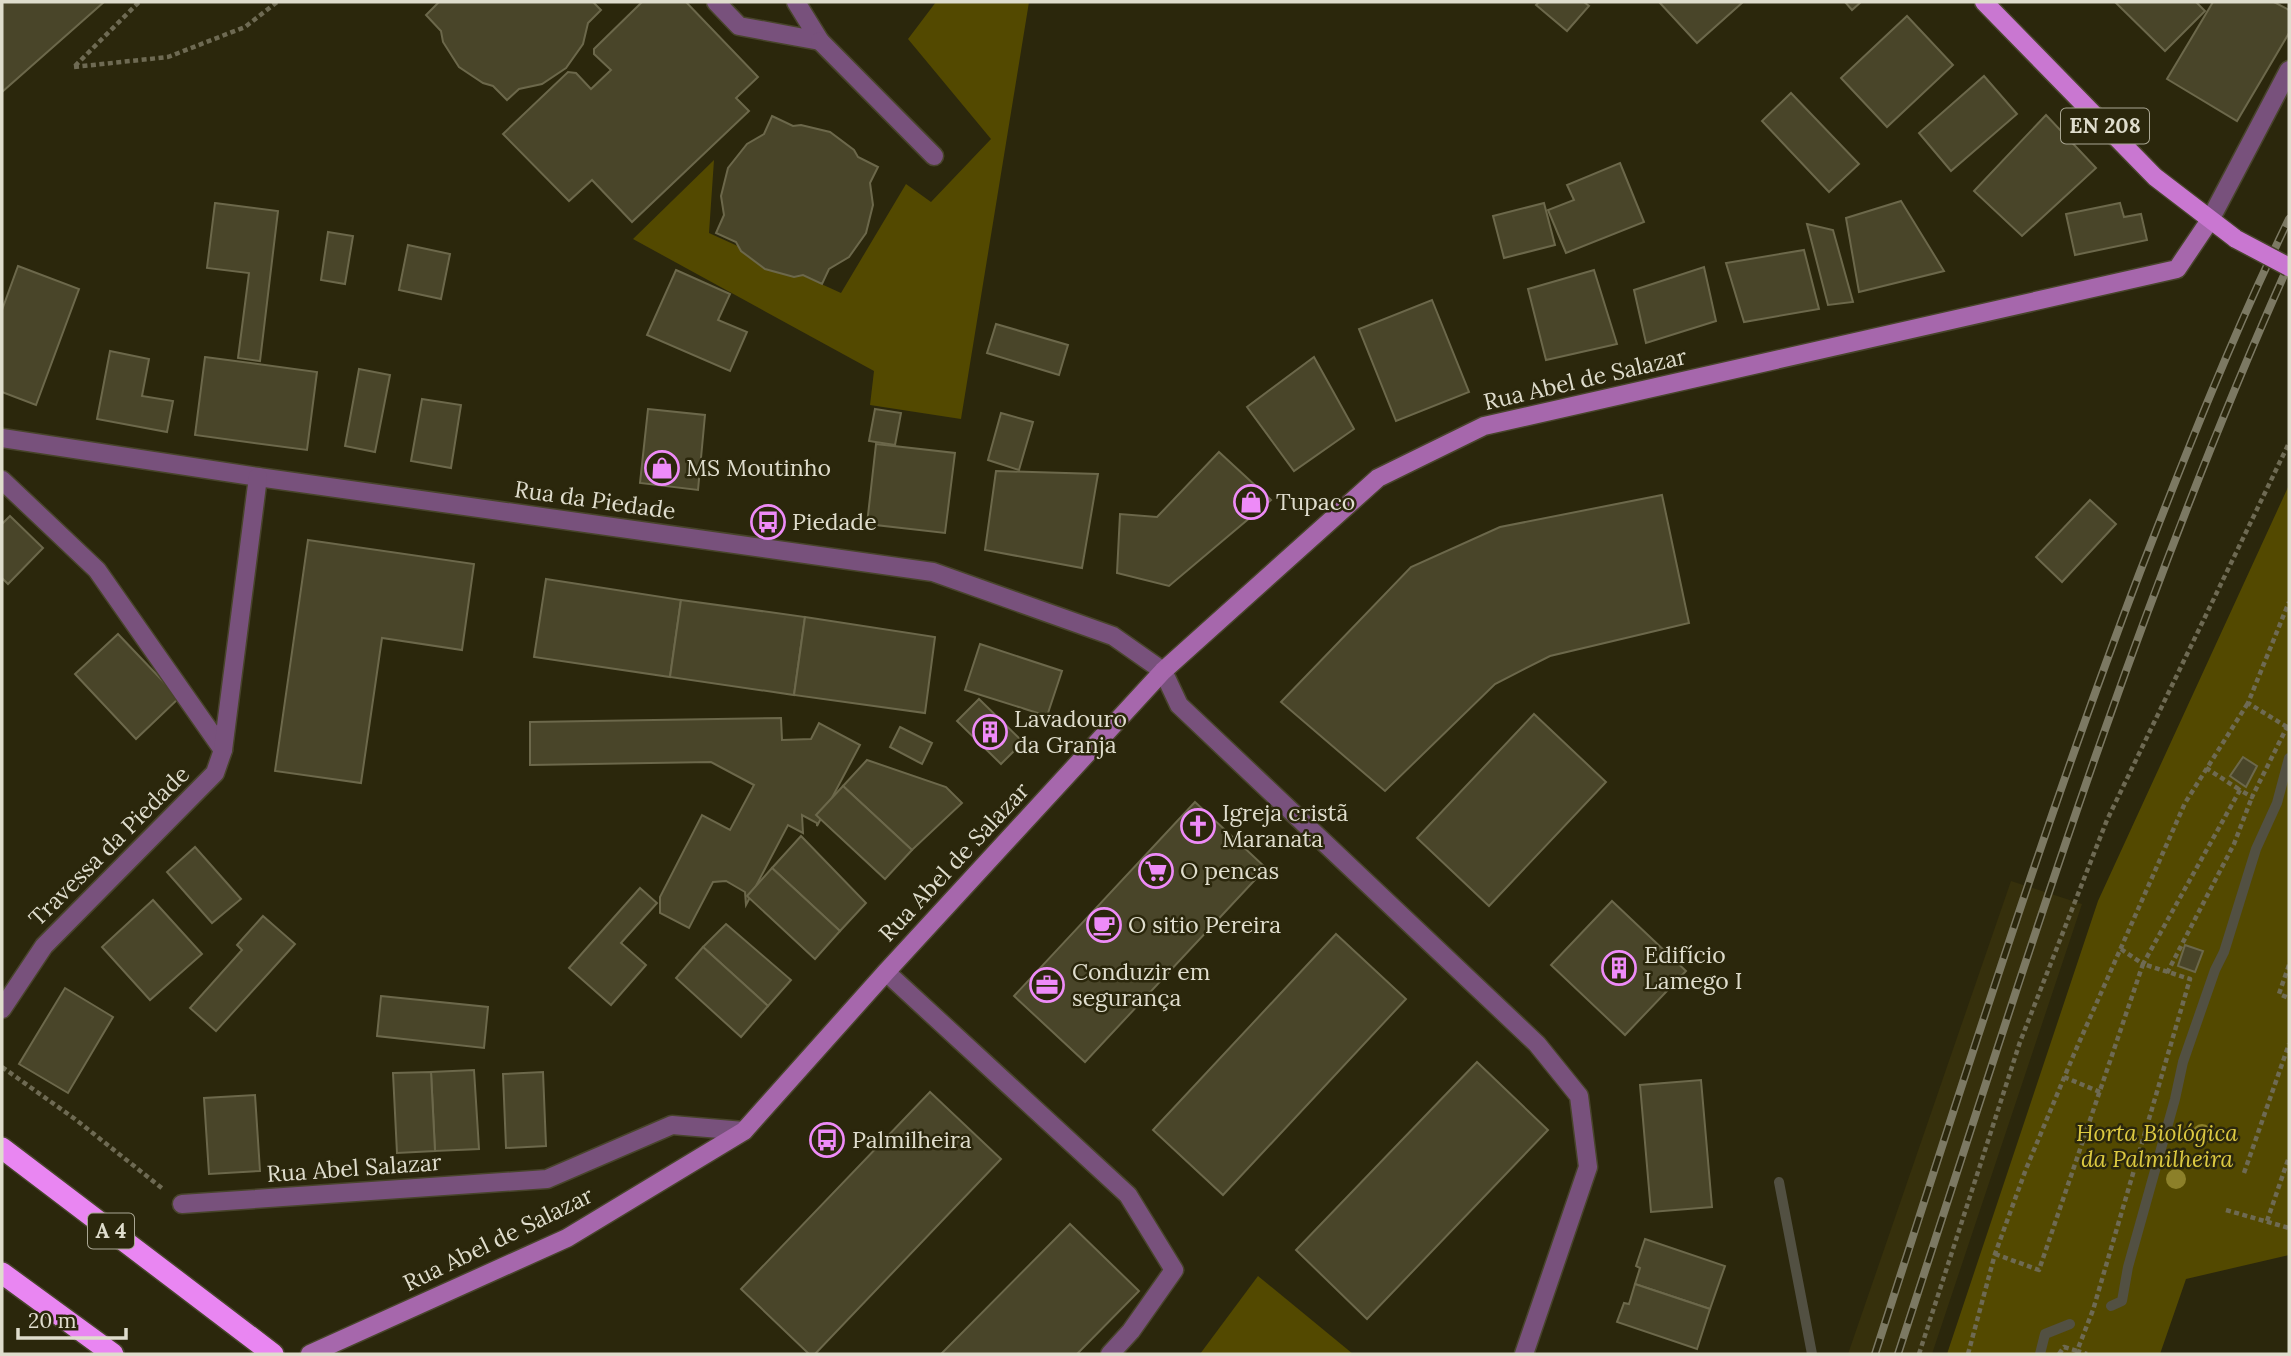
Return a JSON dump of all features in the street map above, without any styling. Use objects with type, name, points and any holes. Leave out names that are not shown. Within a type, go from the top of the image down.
[{"type":"highway","name":"A 4","points":[[2,1148],[273,1354]]},
{"type":"highway","points":[[2,1273],[113,1354]]},
{"type":"main road","name":"EN 208","points":[[1984,2],[2155,177],[2236,239],[2289,267]]},
{"type":"street","points":[[716,2],[739,26],[820,41]]},
{"type":"street","points":[[796,2],[820,41],[934,156]]},
{"type":"street","points":[[2210,220],[2289,70]]},
{"type":"street","name":"Rua Abel de Salazar","points":[[310,1354],[567,1238],[744,1131],[1163,671],[1378,478],[1484,426],[2177,270],[2210,220]]},
{"type":"street","name":"Rua da Piedade","points":[[2,438],[258,477],[933,572],[1113,635],[1163,671]]},
{"type":"street","name":"Travessa da Piedade","points":[[2,1009],[44,946],[215,773],[223,750],[258,477]]},
{"type":"street","points":[[2,480],[97,570],[223,750]]},
{"type":"street","points":[[1163,671],[1179,705],[1537,1044],[1579,1096],[1588,1167],[1524,1354]]},
{"type":"street","points":[[886,972],[1128,1195],[1174,1270],[1131,1331],[1110,1354]]},
{"type":"street","name":"Rua Abel Salazar","points":[[182,1204],[547,1180],[672,1125],[744,1131]]},
{"type":"path","points":[[139,2],[74,67],[168,57],[245,27],[277,2]]},
{"type":"path","points":[[1919,1354],[2020,1042],[2106,820],[2289,443]]},
{"type":"path","points":[[1968,1354],[1995,1254],[2064,1077],[2185,803],[2248,702],[2289,602]]},
{"type":"path","points":[[2167,972],[2234,844],[2252,797],[2288,728],[2248,702]]},
{"type":"path","points":[[2206,768],[2252,797]]},
{"type":"path","points":[[1995,1254],[2039,1270],[2143,964],[2240,790]]},
{"type":"path","points":[[2077,1351],[2104,1273],[2190,979],[2143,964],[2121,949]]},
{"type":"path","points":[[2289,965],[2279,994],[2289,998]]},
{"type":"path","points":[[2244,1173],[2289,1044]]},
{"type":"path","points":[[2,1067],[75,1119],[182,1204]]},
{"type":"path","points":[[2064,1077],[2100,1092]]},
{"type":"path","points":[[2267,1221],[2289,1157]]},
{"type":"path","points":[[2226,1210],[2289,1228]]},
{"type":"path","points":[[2059,1354],[2064,1347],[2087,1354]]},
{"type":"shaded area","points":[[2011,881],[2082,904],[1932,1354],[1848,1354]]},
{"type":"green space","points":[[936,2],[1029,2],[961,419],[870,405],[874,371],[633,239],[714,160],[709,233],[841,293],[906,184],[931,202],[991,139],[908,39]]},
{"type":"green space","name":"Horta Biológica da Palmilheira","points":[[2289,485],[2289,1255],[2186,1279],[2160,1354],[1947,1354],[2098,901]]},
{"type":"green space","points":[[1258,1276],[1353,1354],[1200,1354]]},
{"type":"building","points":[[2,2],[104,2],[2,92]]},
{"type":"building","points":[[439,2],[593,2],[601,10],[588,23],[583,44],[566,68],[542,84],[519,89],[507,100],[493,86],[483,83],[459,67],[443,42],[441,31],[426,15]]},
{"type":"building","points":[[642,2],[686,2],[758,77],[736,98],[749,111],[632,222],[592,180],[569,201],[503,134],[568,72],[576,73],[591,89],[611,70],[594,54],[594,49]]},
{"type":"building","points":[[1539,2],[1584,2],[1589,6],[1567,31],[1536,5]]},
{"type":"building","points":[[1659,2],[1743,2],[1697,43]]},
{"type":"building","points":[[1845,2],[1861,2],[1852,10]]},
{"type":"building","points":[[2115,2],[2196,2],[2205,11],[2165,51]]},
{"type":"building","points":[[2213,2],[2274,2],[2289,10],[2289,33],[2237,121],[2167,79]]},
{"type":"building","points":[[1907,16],[1953,65],[1887,127],[1841,78]]},
{"type":"building","points":[[1984,76],[2017,114],[1951,171],[1919,133]]},
{"type":"building","points":[[1791,93],[1859,164],[1829,192],[1762,121]]},
{"type":"building","points":[[2046,115],[2096,168],[2022,236],[1974,191]]},
{"type":"building","points":[[772,116],[793,126],[801,125],[830,132],[854,150],[858,157],[878,167],[870,183],[873,205],[866,233],[849,257],[829,269],[822,284],[803,275],[794,277],[765,269],[741,251],[736,242],[716,233],[724,215],[721,196],[728,168],[747,144],[764,134]]},
{"type":"building","points":[[1620,163],[1644,222],[1566,253],[1548,210],[1574,200],[1567,185]]},
{"type":"building","points":[[1901,201],[1944,271],[1859,292],[1846,218]]},
{"type":"building","points":[[215,203],[278,211],[260,361],[238,358],[249,273],[207,268]]},
{"type":"building","points":[[1544,203],[1555,245],[1504,258],[1493,216]]},
{"type":"building","points":[[2120,203],[2124,217],[2141,214],[2147,240],[2075,255],[2066,214]]},
{"type":"building","points":[[1807,224],[1833,230],[1853,302],[1828,305]]},
{"type":"building","points":[[328,232],[353,236],[345,284],[321,280]]},
{"type":"building","points":[[408,245],[450,254],[441,299],[399,290]]},
{"type":"building","points":[[1804,250],[1819,309],[1744,322],[1726,263]]},
{"type":"building","points":[[18,266],[79,289],[36,405],[2,392],[2,310]]},
{"type":"building","points":[[1704,267],[1716,321],[1646,343],[1634,290]]},
{"type":"building","points":[[676,270],[730,294],[718,320],[747,332],[730,371],[647,335]]},
{"type":"building","points":[[1594,270],[1617,344],[1546,360],[1528,289]]},
{"type":"building","points":[[1432,300],[1469,392],[1396,421],[1359,329]]},
{"type":"building","points":[[996,324],[1068,345],[1059,375],[987,353]]},
{"type":"building","points":[[110,351],[149,359],[142,396],[173,401],[167,432],[97,419]]},
{"type":"building","points":[[205,357],[317,372],[307,450],[195,435]]},
{"type":"building","points":[[1314,357],[1354,429],[1294,471],[1247,407]]},
{"type":"building","points":[[359,369],[390,375],[375,452],[345,446]]},
{"type":"building","points":[[422,399],[461,405],[451,468],[411,461]]},
{"type":"building","points":[[648,409],[705,415],[698,490],[640,483]]},
{"type":"building","points":[[875,409],[901,413],[895,445],[869,441]]},
{"type":"building","points":[[1001,413],[1033,422],[1019,470],[988,460]]},
{"type":"building","points":[[876,444],[955,453],[945,533],[867,524]]},
{"type":"building","points":[[1219,452],[1271,500],[1169,586],[1117,573],[1120,514],[1157,517]]},
{"type":"building","points":[[996,471],[1098,474],[1082,568],[985,550]]},
{"type":"building","points":[[1662,495],[1689,623],[1550,656],[1495,684],[1385,791],[1281,702],[1411,567],[1500,527]]},
{"type":"building","points":[[2090,500],[2116,524],[2062,582],[2036,557]]},
{"type":"building","points":[[10,516],[43,548],[8,584],[2,578],[2,524]]},
{"type":"building","points":[[308,540],[474,564],[462,650],[382,638],[361,783],[275,771]]},
{"type":"building","points":[[546,579],[681,600],[670,677],[534,657]]},
{"type":"building","points":[[681,600],[805,617],[794,695],[670,677]]},
{"type":"building","points":[[805,617],[935,637],[925,713],[794,695]]},
{"type":"building","points":[[118,634],[179,698],[136,739],[75,674]]},
{"type":"building","points":[[980,644],[1062,671],[1047,716],[965,690]]},
{"type":"building","name":"Lavadouro da Granja","points":[[979,699],[1023,742],[1001,764],[957,721]]},
{"type":"building","points":[[1534,714],[1606,782],[1489,906],[1417,838]]},
{"type":"building","points":[[781,718],[782,740],[811,739],[819,723],[860,745],[817,826],[817,823],[802,815],[803,833],[788,825],[746,905],[745,892],[726,881],[713,882],[689,928],[660,913],[660,897],[702,815],[730,830],[754,785],[711,762],[530,765],[530,722]]},
{"type":"building","points":[[900,727],[932,743],[922,764],[890,747]]},
{"type":"building","points":[[2243,757],[2257,766],[2246,787],[2230,776]]},
{"type":"building","points":[[867,760],[946,787],[962,803],[912,850],[843,786]]},
{"type":"building","points":[[843,786],[912,850],[885,879],[816,815]]},
{"type":"building","points":[[1195,802],[1266,868],[1085,1062],[1014,996]]},
{"type":"building","points":[[801,836],[866,903],[840,931],[772,868]]},
{"type":"building","points":[[195,847],[241,899],[212,923],[167,872]]},
{"type":"building","points":[[772,868],[840,931],[815,959],[747,896]]},
{"type":"building","points":[[640,888],[657,903],[621,943],[646,965],[611,1005],[569,968]]},
{"type":"building","points":[[153,900],[202,954],[150,1000],[102,947]]},
{"type":"building","name":"Edifício Lamego I","points":[[1612,901],[1686,971],[1625,1035],[1551,965]]},
{"type":"building","points":[[263,916],[295,944],[216,1031],[190,1008],[242,950],[237,945]]},
{"type":"building","points":[[726,924],[791,980],[768,1006],[703,947]]},
{"type":"building","points":[[1336,934],[1406,999],[1223,1195],[1153,1130]]},
{"type":"building","points":[[2185,945],[2203,951],[2195,972],[2178,966]]},
{"type":"building","points":[[703,947],[768,1006],[741,1037],[676,978]]},
{"type":"building","points":[[65,988],[113,1017],[68,1093],[19,1064]]},
{"type":"building","points":[[381,996],[488,1007],[484,1048],[377,1036]]},
{"type":"building","points":[[1477,1062],[1548,1130],[1367,1319],[1296,1250]]},
{"type":"building","points":[[474,1070],[479,1149],[435,1151],[431,1072]]},
{"type":"building","points":[[431,1072],[435,1151],[397,1153],[393,1073]]},
{"type":"building","points":[[543,1072],[546,1146],[506,1148],[503,1074]]},
{"type":"building","points":[[1701,1080],[1712,1207],[1651,1212],[1640,1085]]},
{"type":"building","points":[[930,1092],[1001,1159],[815,1354],[809,1354],[741,1289]]},
{"type":"building","points":[[255,1095],[260,1171],[209,1174],[204,1098]]},
{"type":"building","points":[[1070,1224],[1139,1291],[1077,1354],[941,1354]]},
{"type":"building","points":[[1645,1239],[1725,1266],[1710,1309],[1635,1284],[1640,1268],[1636,1266]]},
{"type":"building","points":[[1635,1284],[1710,1309],[1697,1349],[1617,1322],[1624,1303],[1629,1304]]},
{"type":"waterway","points":[[2111,1306],[2122,1301],[2128,1267],[2183,1062],[2215,970],[2224,952],[2256,849],[2277,803],[2289,758]]},
{"type":"waterway","points":[[1779,1182],[1812,1354]]},
{"type":"waterway","points":[[2040,1354],[2045,1334],[2070,1324]]},
{"type":"railway","points":[[1875,1354],[2003,961],[2104,669],[2211,394],[2289,219]]},
{"type":"railway","points":[[1898,1354],[2033,941],[2127,667],[2178,531],[2289,264]]},
{"type":"place","name":"MS Moutinho","points":[[662,468]]},
{"type":"place","name":"Tupaco","points":[[1251,502]]},
{"type":"place","name":"Piedade","points":[[768,522]]},
{"type":"place","name":"Lavadouro da Granja","points":[[990,732]]},
{"type":"place","name":"Igreja cristã Maranata","points":[[1198,826]]},
{"type":"place","name":"O pencas","points":[[1156,871]]},
{"type":"place","name":"O sitio Pereira","points":[[1104,925]]},
{"type":"place","name":"Edifício Lamego I","points":[[1619,968]]},
{"type":"place","name":"Conduzir em segurança","points":[[1047,985]]},
{"type":"place","name":"Palmilheira","points":[[827,1140]]}]
